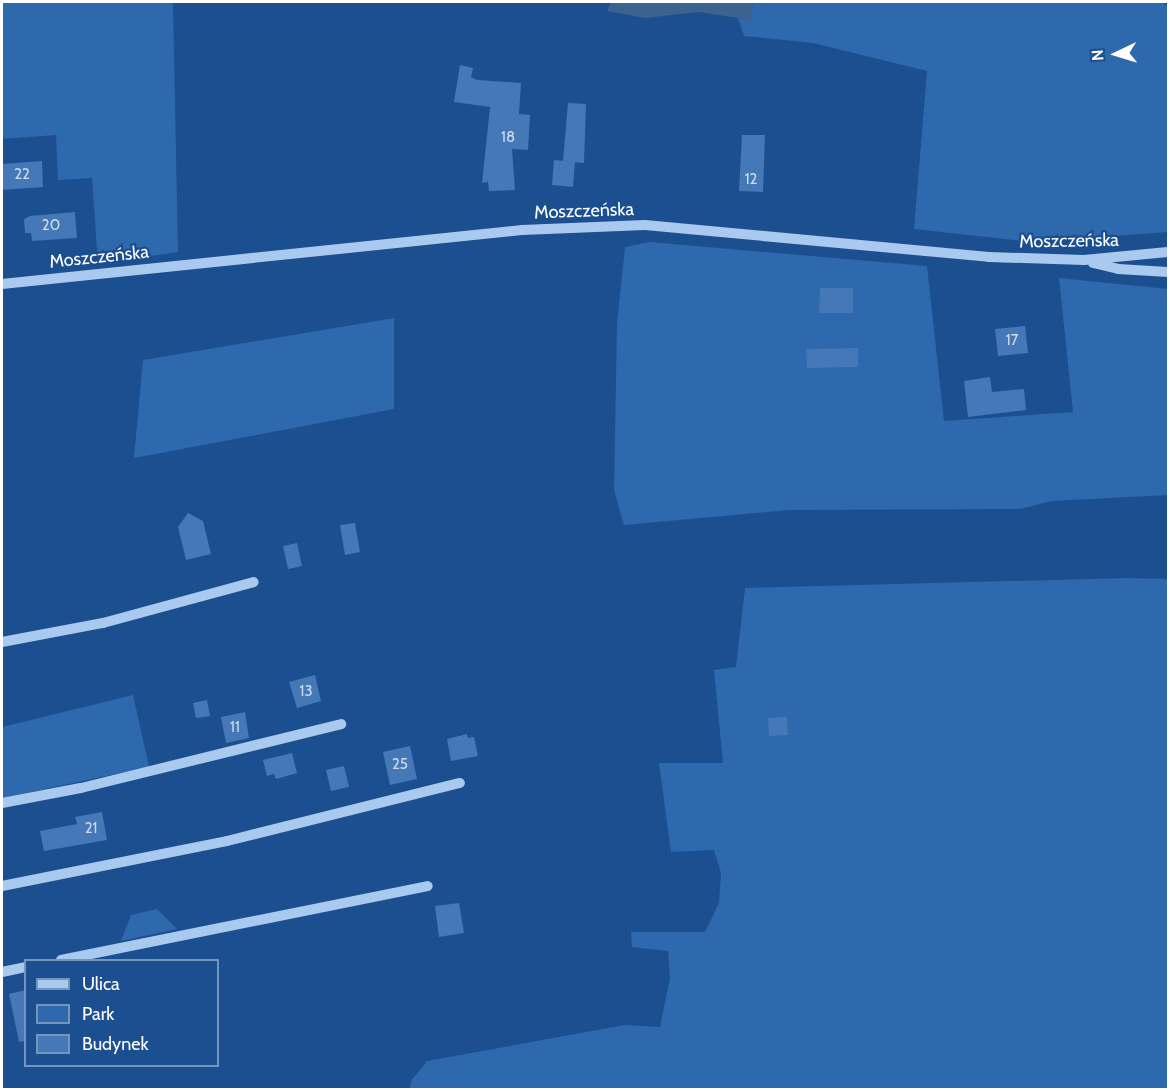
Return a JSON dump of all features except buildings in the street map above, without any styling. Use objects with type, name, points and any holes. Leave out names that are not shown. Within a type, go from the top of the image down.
[{"type":"street","name":"Moszczeńska","points":[[2,284],[522,230],[645,225],[989,257],[1084,260],[1168,252]]},
{"type":"street","points":[[1084,260],[1118,269],[1168,272]]},
{"type":"street","points":[[2,642],[103,623],[254,582]]},
{"type":"street","points":[[2,803],[105,783],[341,724]]},
{"type":"street","points":[[2,886],[226,841],[460,783]]},
{"type":"street","points":[[66,959],[428,886]]},
{"type":"street","points":[[2,972],[24,967]]},
{"type":"green space","points":[[2,2],[173,2],[178,252],[98,264],[92,178],[58,180],[56,135],[2,139]]},
{"type":"green space","points":[[753,2],[1162,2],[1168,7],[1168,232],[1032,242],[914,229],[927,71],[813,43],[744,36],[738,18],[751,19]]},
{"type":"green space","points":[[650,242],[927,266],[944,421],[1073,412],[1059,278],[1168,289],[1168,495],[1052,501],[1020,509],[789,510],[624,525],[614,490],[617,324],[625,247]]},
{"type":"green space","points":[[394,318],[394,409],[134,458],[143,360]]},
{"type":"green space","points":[[1127,578],[1168,579],[1168,1089],[410,1090],[411,1081],[427,1061],[625,1025],[660,1027],[670,978],[668,951],[632,947],[631,932],[705,932],[719,903],[721,873],[714,850],[671,852],[659,763],[723,763],[714,670],[736,667],[745,588]]},
{"type":"green space","points":[[133,695],[149,767],[2,798],[2,727]]},
{"type":"green space","points":[[157,909],[177,929],[121,941],[131,915]]},
{"type":"shaded area","points":[[611,2],[753,2],[751,20],[699,12],[645,18],[607,11]]}]
